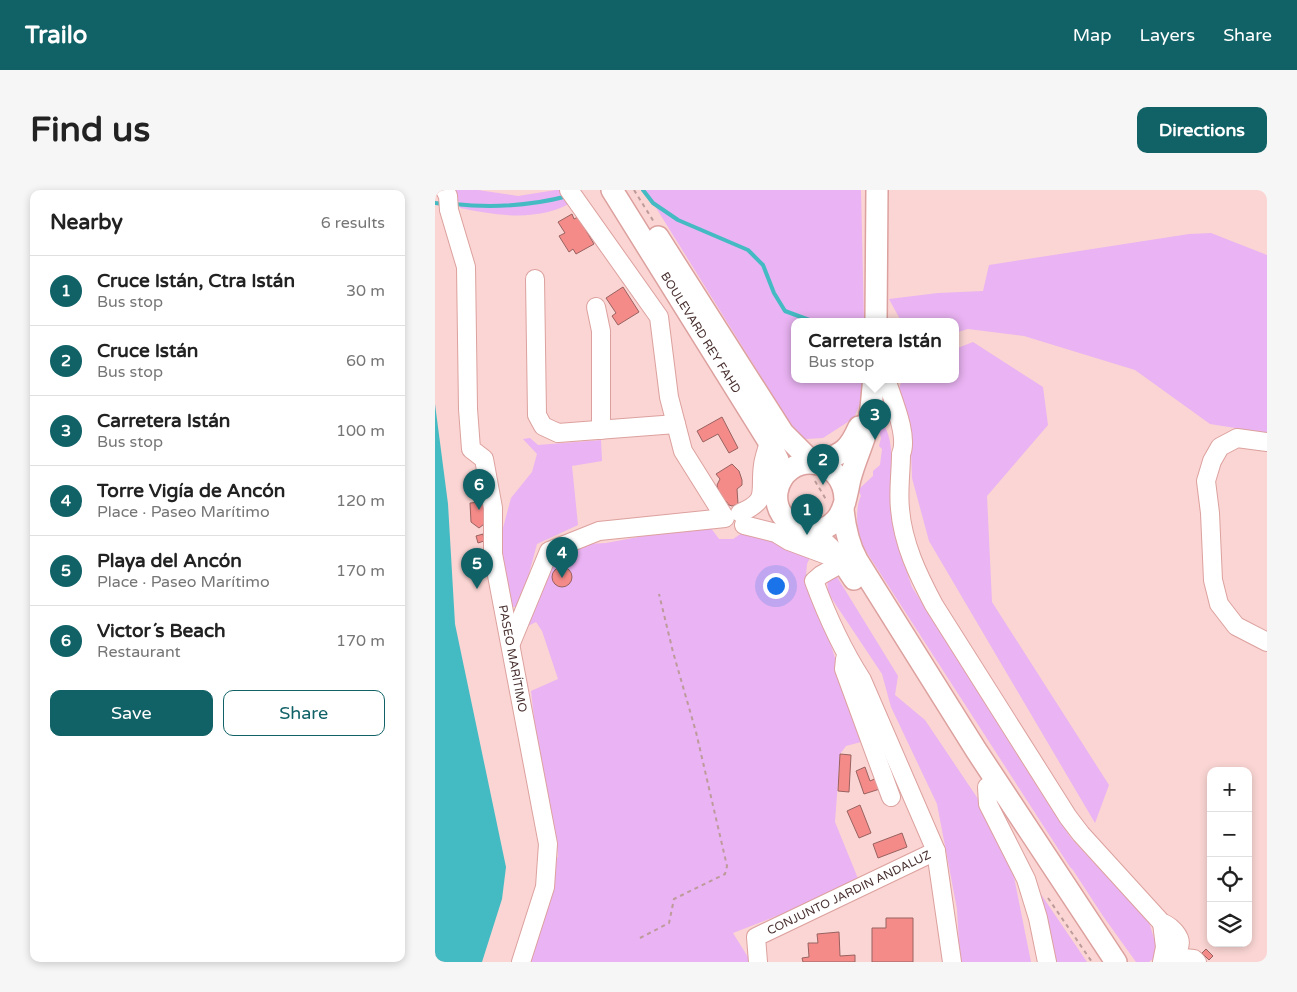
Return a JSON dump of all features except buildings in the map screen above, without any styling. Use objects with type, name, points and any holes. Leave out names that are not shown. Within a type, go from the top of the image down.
[{"type":"main road","name":"BOULEVARD REY FAHD","points":[[612,190],[776,437]]},
{"type":"main road","name":"BOULEVARD REY FAHD","points":[[628,190],[776,437],[782,478]]},
{"type":"main road","points":[[876,318],[877,190]]},
{"type":"main road","points":[[879,400],[851,477],[844,506],[835,521],[817,531],[795,527],[783,516],[777,501],[777,493],[782,478],[795,467],[802,464],[816,463],[845,450],[879,400]]},
{"type":"main road","points":[[776,437],[816,463],[831,470],[841,481],[846,535],[850,548],[1105,959]]},
{"type":"main road","points":[[811,531],[844,562],[903,659],[987,787],[1105,959]]},
{"type":"main road","points":[[1105,959],[1122,956],[1127,962]]},
{"type":"street","points":[[511,644],[549,551],[599,531],[725,518],[683,451],[669,397],[659,317],[569,190]]},
{"type":"street","name":"PASEO MARÍTIMO","points":[[447,198],[466,267],[471,449],[484,459],[493,508],[493,554],[548,844],[545,887],[521,962]]},
{"type":"street","points":[[535,279],[537,415],[543,426],[558,433],[676,424]]},
{"type":"street","points":[[596,307],[601,331],[601,430]]},
{"type":"street","points":[[879,400],[892,427],[896,448],[901,454],[900,507],[902,522],[913,563],[934,605],[1076,828],[1169,932],[1192,952],[1195,960],[1168,961]]},
{"type":"street","points":[[776,437],[763,464],[762,490],[759,502],[742,519],[776,533],[789,541],[844,562]]},
{"type":"street","points":[[1267,442],[1237,438],[1220,447],[1212,461],[1206,481],[1210,513],[1213,580],[1219,604],[1236,626],[1267,642]]},
{"type":"street","points":[[844,562],[821,575],[815,582],[845,654],[862,680],[936,851],[952,962]]},
{"type":"street","points":[[845,654],[844,669],[891,797]]},
{"type":"street","points":[[987,787],[988,804],[1025,878],[1038,918],[1047,962]]},
{"type":"street","name":"CONJUNTO JARDIN ANDALUZ","points":[[758,962],[756,937],[936,851]]},
{"type":"street","points":[[1168,961],[1179,948],[1169,932]]},
{"type":"path","points":[[640,938],[669,923],[674,899],[725,874],[727,866],[696,732],[659,594]]},
{"type":"path","points":[[1044,891],[1105,959]]},
{"type":"shaded area","points":[[450,190],[478,190],[518,196],[567,190],[574,202],[537,214],[504,215],[460,208],[460,202],[452,198]]},
{"type":"shaded area","points":[[645,190],[861,190],[864,318],[791,318],[791,383],[864,383],[863,396],[854,418],[823,438],[806,439],[796,433]]},
{"type":"shaded area","points":[[1211,233],[1267,255],[1267,433],[1210,424],[1135,370],[1024,336],[968,329],[959,332],[959,318],[899,318],[889,299],[938,293],[983,291],[989,265],[1189,234]]},
{"type":"shaded area","points":[[973,342],[1043,387],[1048,425],[987,496],[992,602],[1109,785],[1095,823],[929,541],[912,478],[910,424],[898,392],[901,383],[959,383],[959,347]]},
{"type":"shaded area","points":[[885,427],[891,453],[891,500],[894,522],[912,587],[1071,838],[1149,922],[1156,945],[1155,957],[1149,962],[1136,962],[1103,916],[860,542],[857,519],[861,496],[859,492],[860,488],[873,476],[873,471],[880,465],[882,449],[879,446],[881,438],[878,428]]},
{"type":"shaded area","points":[[530,438],[538,445],[601,440],[602,461],[572,466],[578,525],[537,544],[520,607],[510,607],[503,578],[503,528],[511,498],[532,472],[537,454],[523,439]]},
{"type":"shaded area","points":[[708,524],[719,539],[733,539],[748,529],[814,549],[807,564],[806,575],[809,588],[831,645],[861,742],[846,746],[840,754],[835,822],[859,881],[843,890],[733,933],[751,962],[531,962],[554,860],[558,857],[557,844],[552,837],[549,804],[535,727],[531,691],[558,679],[542,631],[536,622],[528,626],[551,563],[571,557],[572,549],[587,544],[606,543]]},
{"type":"shaded area","points":[[826,559],[898,676],[895,695],[925,720],[1007,842],[1031,962],[960,962],[957,909],[937,804],[891,707],[882,674],[828,593]]},
{"type":"shaded area","points":[[1034,884],[1087,962],[1052,962]]},
{"type":"water","points":[[435,404],[448,504],[455,624],[506,867],[502,899],[482,962],[435,962]]},
{"type":"waterway","points":[[643,190],[653,203],[678,220],[748,250],[763,265],[774,293],[785,311],[804,318]]},
{"type":"waterway","points":[[454,204],[511,205],[568,196]]},
{"type":"waterway","points":[[435,203],[444,204]]},
{"type":"place","name":"Carretera Istán","points":[[875,440]]},
{"type":"place","name":"Cruce Istán","points":[[823,485]]},
{"type":"place","name":"Victor´s Beach","points":[[479,510]]},
{"type":"place","name":"Cruce Istán, Ctra Istán","points":[[807,535]]},
{"type":"place","name":"Torre Vigía de Ancón","points":[[562,578]]},
{"type":"place","name":"Playa del Ancón","points":[[477,589]]}]
